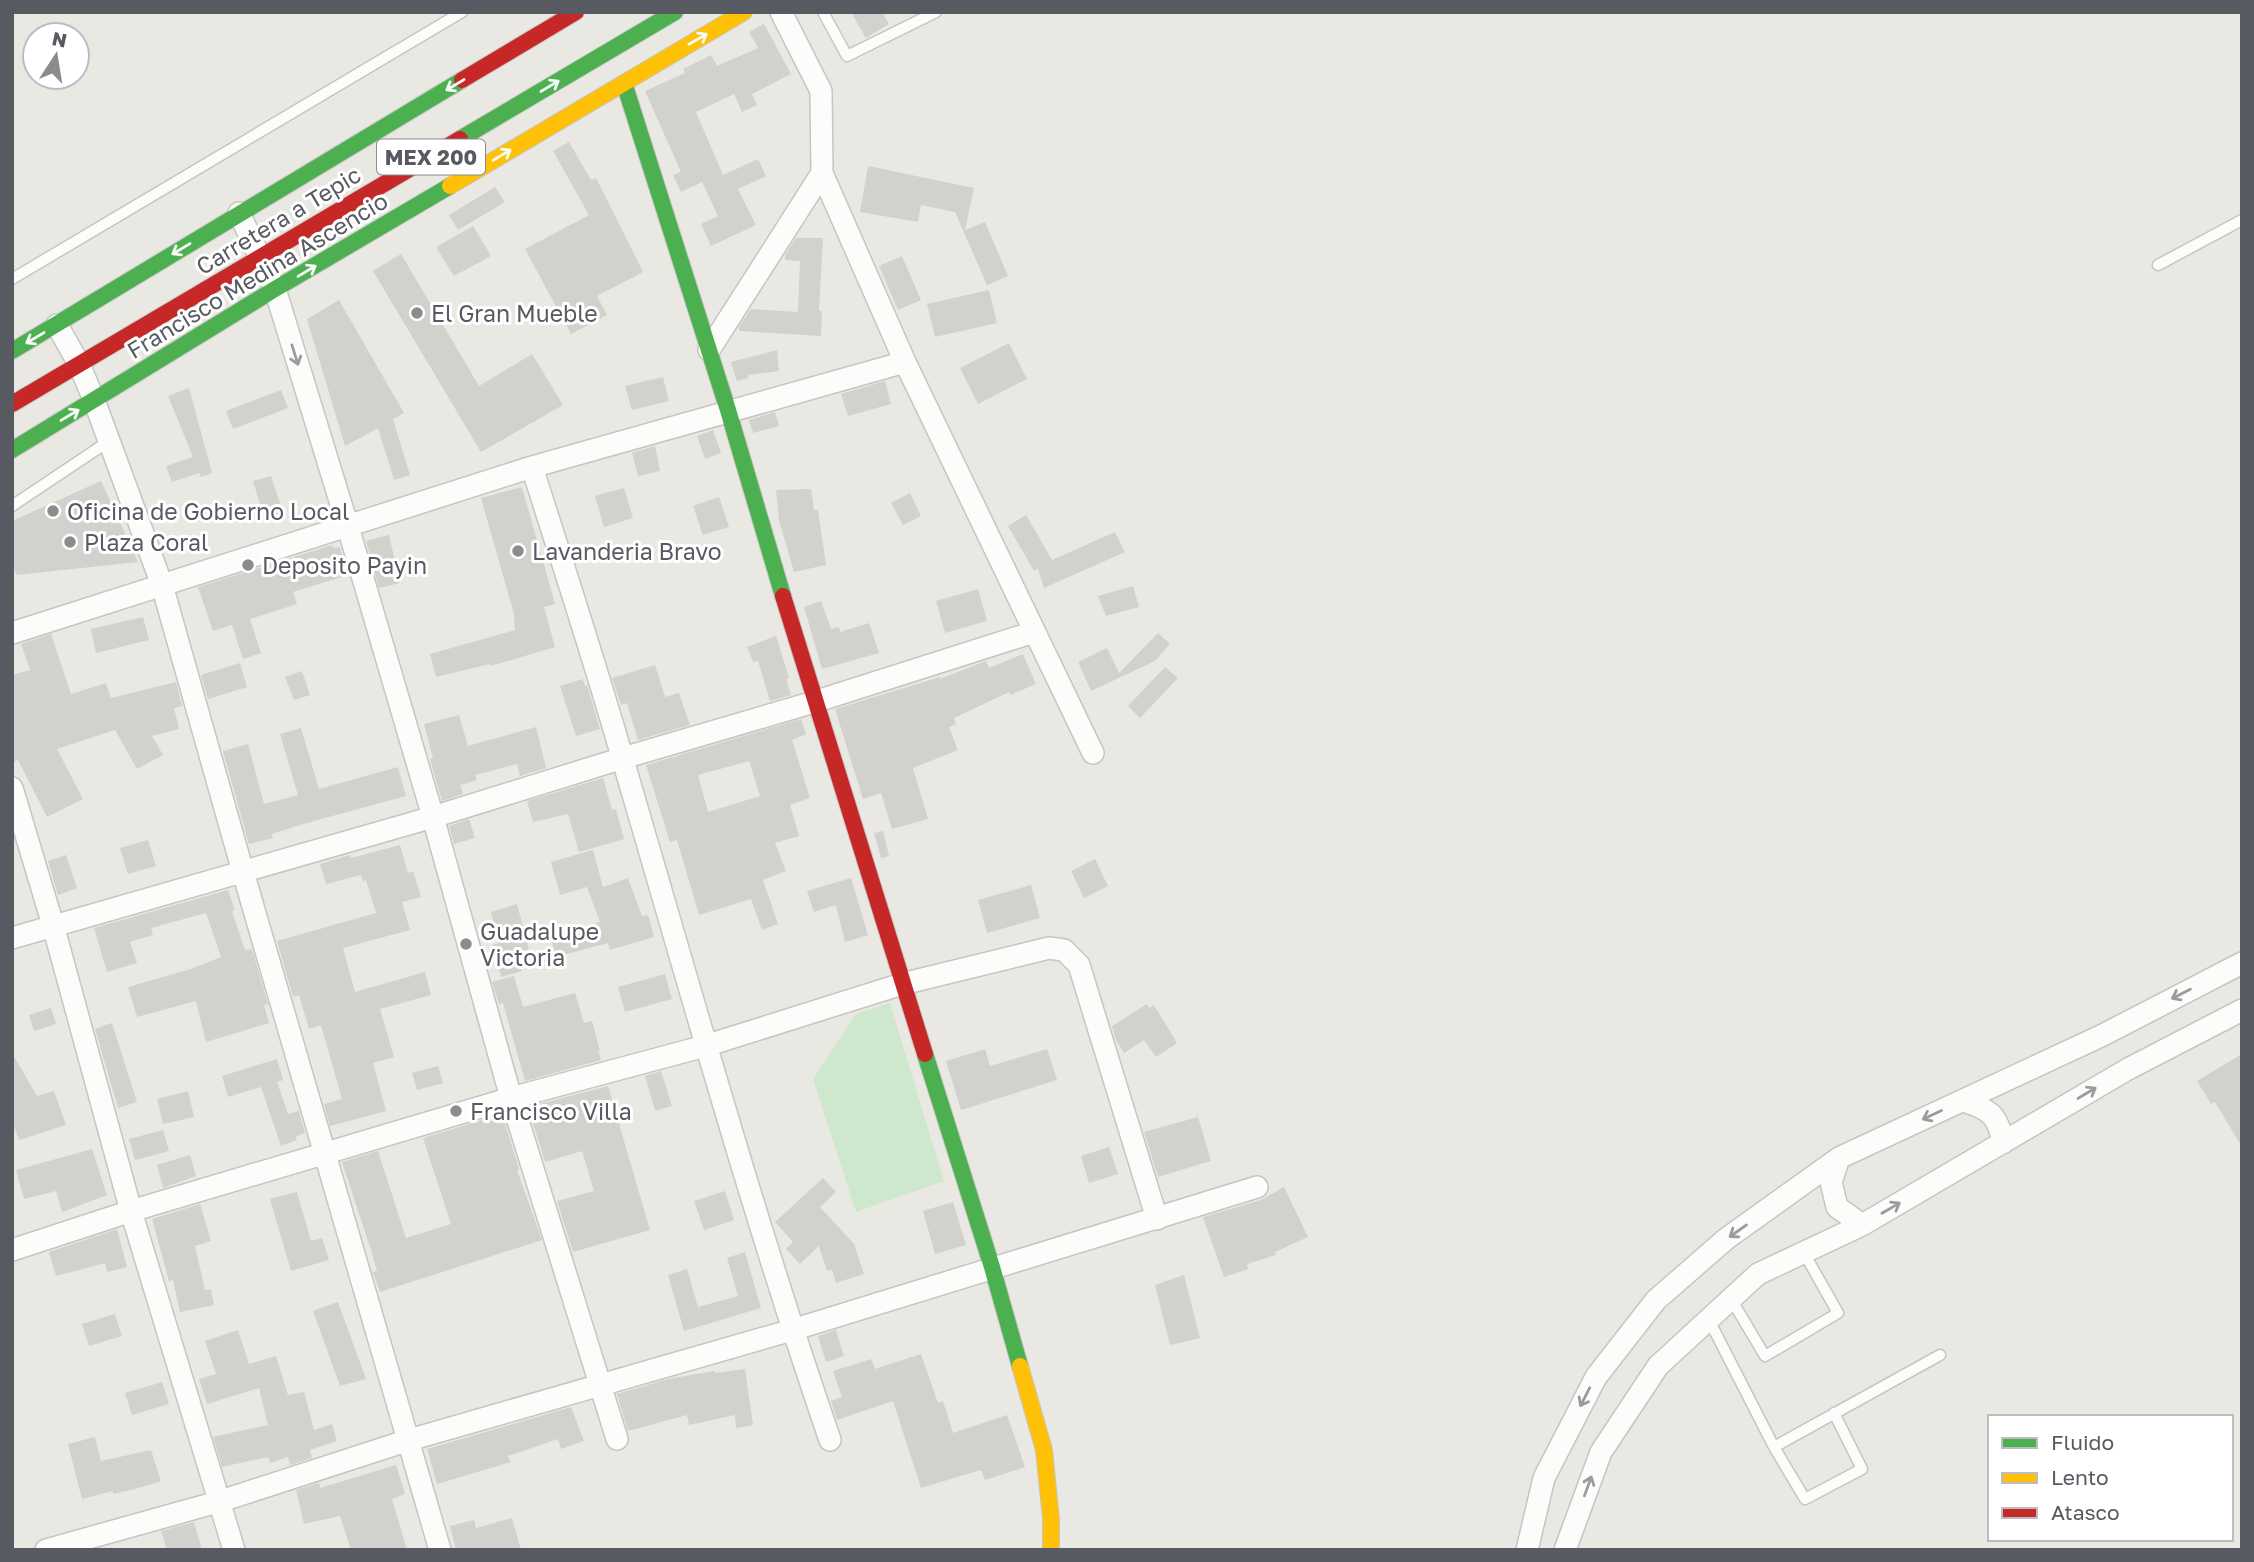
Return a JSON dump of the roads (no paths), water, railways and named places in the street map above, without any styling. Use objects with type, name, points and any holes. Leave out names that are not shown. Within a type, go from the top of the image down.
[{"type":"main road","name":"Carretera a Tepic","points":[[12,351],[576,12]]},
{"type":"main road","name":"Francisco Medina Ascencio","points":[[12,450],[275,289],[744,12]]},
{"type":"main road","name":"Carretera a Tepic","points":[[12,404],[602,56],[682,15]]},
{"type":"main road","points":[[624,83],[729,410],[814,702],[992,1267],[1044,1450],[1051,1519],[1051,1550]]},
{"type":"street","points":[[780,12],[821,91],[822,173],[905,362],[1093,753]]},
{"type":"street","points":[[709,350],[822,173]]},
{"type":"street","points":[[239,213],[275,289],[433,817],[511,1098],[617,1439]]},
{"type":"street","points":[[57,324],[79,364],[94,400],[162,585],[440,1550]]},
{"type":"street","points":[[12,632],[532,467],[905,362]]},
{"type":"street","points":[[532,467],[622,758],[705,1046],[792,1330],[830,1440]]},
{"type":"street","points":[[12,938],[433,817],[814,702],[1034,632]]},
{"type":"street","points":[[12,788],[53,925],[131,1211],[234,1550]]},
{"type":"street","points":[[12,1250],[131,1211],[511,1098],[705,1046],[902,984],[1049,948],[1063,950],[1079,965],[1157,1219]]},
{"type":"street","points":[[1527,1550],[1544,1478],[1596,1377],[1656,1300],[1726,1239],[1839,1158],[2103,1035],[2242,963]]},
{"type":"street","points":[[1565,1550],[1601,1452],[1658,1366],[1758,1274],[1862,1225],[2128,1069],[2242,1010]]},
{"type":"street","points":[[1963,1101],[1981,1106],[1994,1116],[2003,1143]]},
{"type":"street","points":[[1839,1158],[1831,1182],[1837,1207],[1862,1225]]},
{"type":"street","points":[[46,1550],[221,1501],[409,1440],[792,1330],[1257,1186]]},
{"type":"lane","points":[[12,279],[462,12]]},
{"type":"lane","points":[[823,12],[847,57],[917,16],[936,12]]},
{"type":"lane","points":[[2158,265],[2242,220]]},
{"type":"lane","points":[[12,506],[109,441]]},
{"type":"lane","points":[[1731,1299],[1765,1356],[1838,1313],[1804,1253]]},
{"type":"lane","points":[[1709,1320],[1774,1447],[1805,1499],[1862,1469],[1834,1413]]},
{"type":"lane","points":[[1774,1447],[1940,1355]]},
{"type":"place","name":"El Gran Mueble","points":[[417,313]]},
{"type":"place","name":"Oficina de Gobierno Local","points":[[53,511]]},
{"type":"place","name":"Plaza Coral","points":[[70,542]]},
{"type":"place","name":"Lavanderia Bravo","points":[[518,551]]},
{"type":"place","name":"Deposito Payin","points":[[248,565]]},
{"type":"place","name":"Guadalupe Victoria","points":[[466,944]]},
{"type":"place","name":"Francisco Villa","points":[[456,1111]]}]
